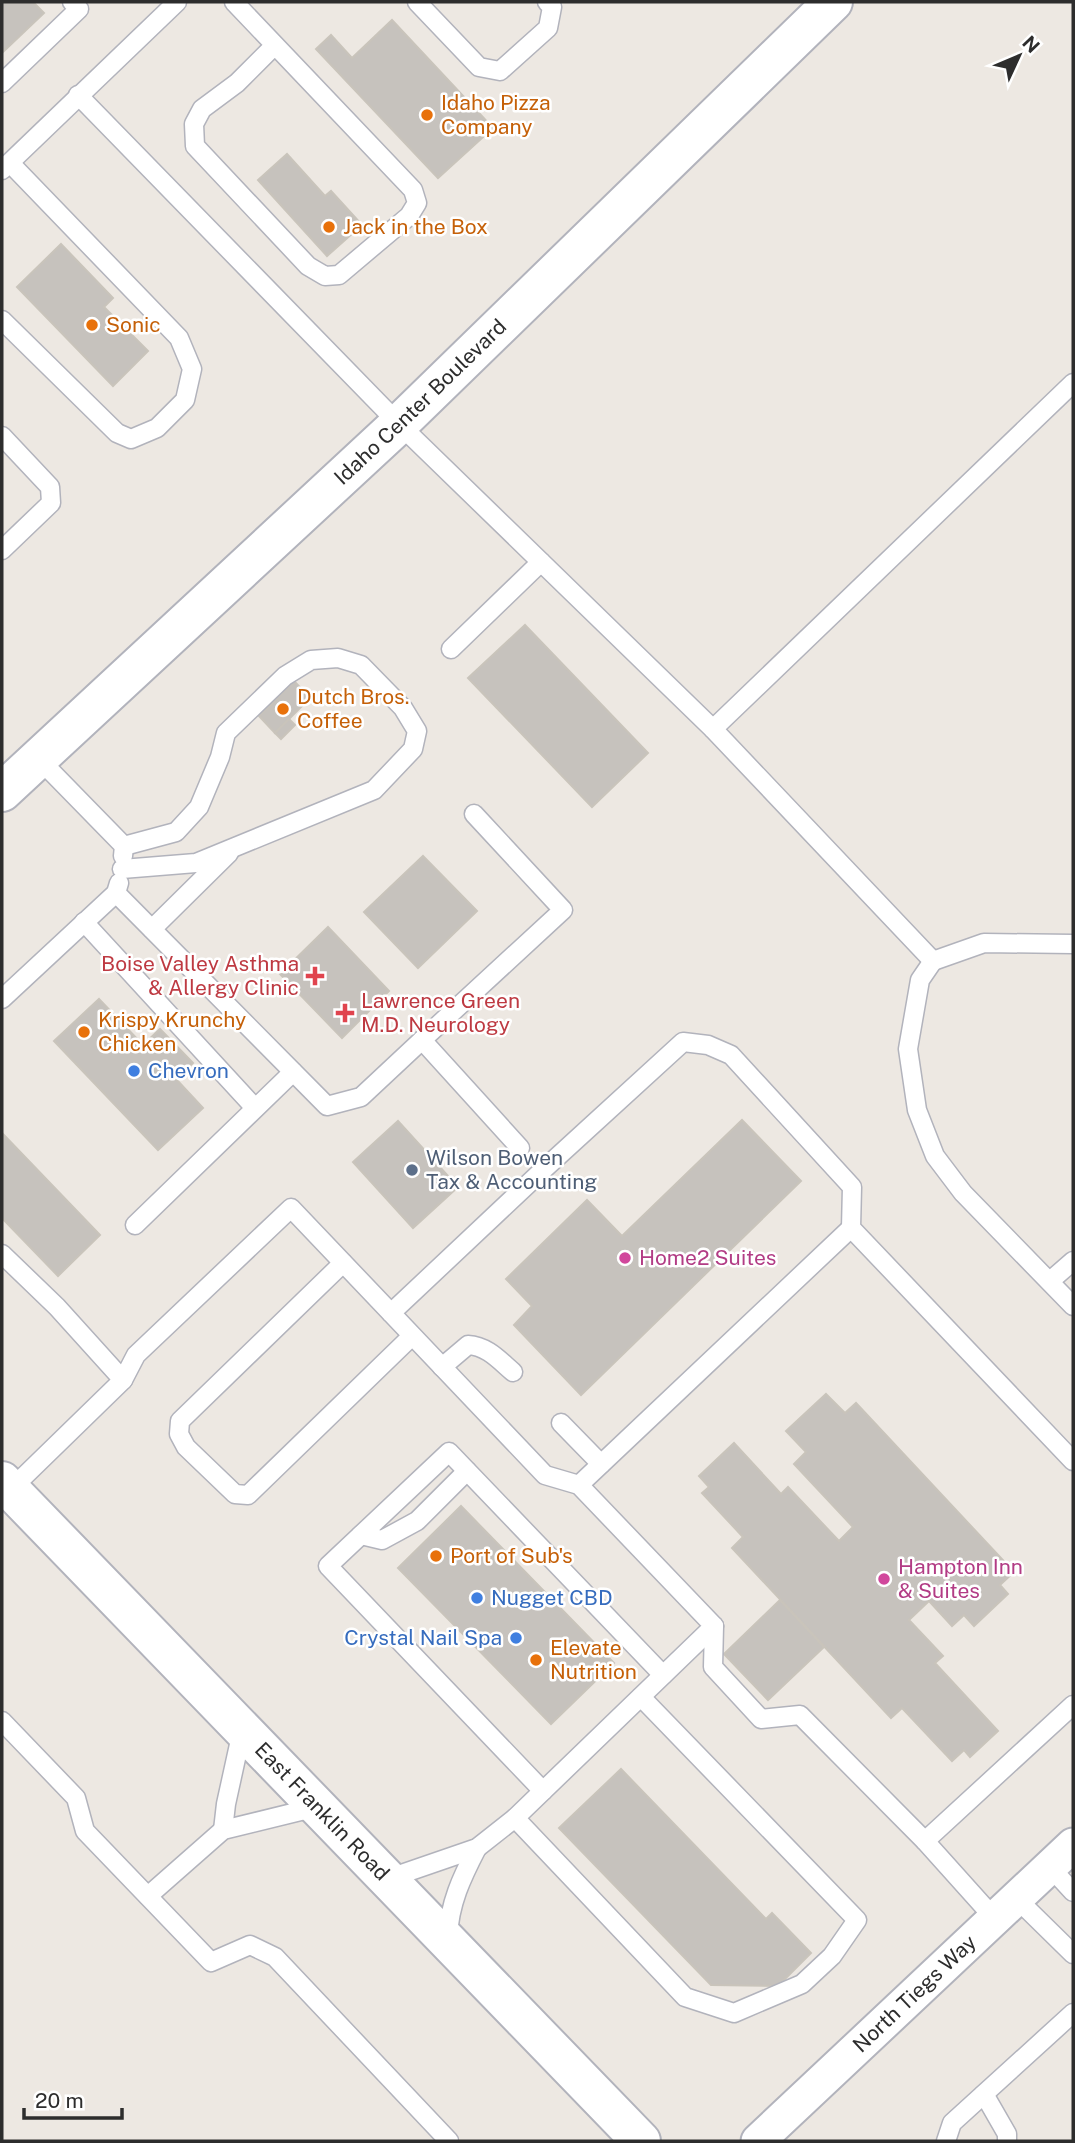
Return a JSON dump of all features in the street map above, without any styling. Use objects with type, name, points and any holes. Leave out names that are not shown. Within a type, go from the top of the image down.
[{"type":"main road","name":"Idaho Center Boulevard","points":[[2,792],[399,424],[833,2]]},
{"type":"main road","name":"East Franklin Road","points":[[6,1486],[641,2141]]},
{"type":"street","name":"North Tiegs Way","points":[[758,2141],[1062,1856]]},
{"type":"lane","points":[[2,83],[79,9],[72,2]]},
{"type":"lane","points":[[2,320],[117,433],[131,439],[157,428],[184,400],[192,369],[179,338],[6,167],[177,2]]},
{"type":"lane","points":[[234,2],[275,45],[413,190],[417,203],[409,216],[339,275],[326,276],[308,266],[195,146],[194,124],[202,109],[237,83],[275,45]]},
{"type":"lane","points":[[416,2],[480,67],[500,71],[548,28],[552,8],[547,2]]},
{"type":"lane","points":[[78,95],[399,424],[713,729],[933,961]]},
{"type":"lane","points":[[713,729],[1073,383]]},
{"type":"lane","points":[[2,436],[50,487],[51,503],[2,550]]},
{"type":"lane","points":[[451,649],[541,562]]},
{"type":"lane","points":[[122,869],[196,863],[374,790],[413,748],[417,731],[403,708],[361,665],[338,657],[312,660],[285,676],[226,733],[199,807],[176,832],[124,846]]},
{"type":"lane","points":[[2,999],[116,892],[122,869],[124,846],[37,758]]},
{"type":"lane","points":[[116,892],[327,1106],[361,1097],[563,910],[474,814]]},
{"type":"lane","points":[[152,929],[236,846]]},
{"type":"lane","points":[[85,922],[255,1108]]},
{"type":"lane","points":[[1073,944],[984,943],[933,961],[920,980],[908,1049],[917,1110],[935,1156],[956,1184],[1073,1307]]},
{"type":"lane","points":[[422,1040],[520,1148]]},
{"type":"lane","points":[[391,1313],[683,1042],[708,1045],[732,1055],[852,1187],[851,1228],[1073,1461]]},
{"type":"lane","points":[[135,1225],[293,1072]]},
{"type":"lane","points":[[6,1486],[123,1380],[136,1355],[291,1208],[545,1475],[579,1485],[715,1626],[713,1667],[761,1718],[800,1715],[925,1841],[1006,1909],[1073,1954]]},
{"type":"lane","points":[[579,1485],[851,1228]]},
{"type":"lane","points":[[2,1254],[57,1307],[123,1380]]},
{"type":"lane","points":[[1050,1281],[1073,1261]]},
{"type":"lane","points":[[343,1263],[180,1421],[178,1434],[186,1447],[235,1494],[248,1495],[412,1336]]},
{"type":"lane","points":[[442,1367],[468,1345],[478,1345],[513,1372]]},
{"type":"lane","points":[[561,1423],[601,1464]]},
{"type":"lane","points":[[543,1791],[328,1566],[449,1452],[663,1675]]},
{"type":"lane","points":[[361,1535],[382,1541],[417,1521],[467,1471]]},
{"type":"lane","points":[[387,1879],[477,1849],[515,1818],[715,1626]]},
{"type":"lane","points":[[515,1818],[685,1997],[734,2013],[802,1984],[832,1956],[857,1920],[641,1697]]},
{"type":"lane","points":[[925,1841],[1073,1705]]},
{"type":"lane","points":[[2,1721],[76,1798],[85,1831],[212,1962],[250,1945],[275,1957],[449,2141]]},
{"type":"lane","points":[[223,1830],[242,1730]]},
{"type":"lane","points":[[148,1896],[223,1830],[317,1807]]},
{"type":"lane","points":[[448,1942],[449,1916],[460,1880],[477,1849]]},
{"type":"lane","points":[[1062,1856],[1073,1892]]},
{"type":"lane","points":[[946,2141],[952,2123],[1073,2013]]},
{"type":"lane","points":[[984,2094],[1007,2134],[1007,2141]]},
{"type":"building","points":[[2,2],[33,2],[44,13],[2,53]]},
{"type":"building","points":[[392,20],[493,128],[438,178],[316,49],[331,35],[352,58]]},
{"type":"building","points":[[287,154],[325,196],[331,191],[362,225],[327,256],[258,180]]},
{"type":"building","points":[[61,244],[113,298],[104,307],[148,351],[113,386],[17,287]]},
{"type":"building","points":[[525,625],[648,753],[592,807],[468,678]]},
{"type":"building","name":"Dutch Bros. Coffee","points":[[294,681],[310,698],[275,733],[259,716]]},
{"type":"building","points":[[289,719],[295,725],[281,739],[275,733]]},
{"type":"building","points":[[423,856],[477,911],[418,968],[364,912]]},
{"type":"building","points":[[328,927],[389,991],[342,1038],[280,974]]},
{"type":"building","name":"Chevron","points":[[99,999],[143,1045],[160,1029],[193,1063],[176,1079],[203,1108],[158,1150],[54,1041]]},
{"type":"building","name":"Home2 Suites","points":[[742,1120],[801,1181],[581,1395],[514,1325],[532,1306],[506,1279],[587,1200],[622,1236]]},
{"type":"building","points":[[398,1121],[458,1187],[413,1228],[353,1162]]},
{"type":"building","points":[[2,1133],[100,1235],[58,1276],[2,1218]]},
{"type":"building","name":"Hampton Inn & Suites","points":[[826,1394],[845,1413],[856,1403],[1014,1572],[1000,1585],[1008,1594],[974,1626],[964,1615],[952,1626],[929,1601],[909,1620],[943,1656],[935,1663],[998,1731],[970,1757],[964,1750],[952,1761],[902,1708],[891,1718],[732,1548],[743,1537],[702,1493],[709,1487],[699,1476],[734,1443],[781,1494],[788,1487],[839,1541],[853,1527],[794,1464],[806,1452],[786,1431]]},
{"type":"building","points":[[461,1506],[614,1663],[551,1724],[398,1568]]},
{"type":"building","points":[[780,1600],[824,1647],[768,1700],[724,1654]]},
{"type":"building","points":[[621,1769],[766,1919],[772,1913],[811,1953],[778,1986],[711,1985],[559,1828]]},
{"type":"place","name":"Idaho Pizza Company","points":[[427,115]]},
{"type":"place","name":"Jack in the Box","points":[[329,227]]},
{"type":"place","name":"Sonic","points":[[92,325]]},
{"type":"place","name":"Dutch Bros. Coffee","points":[[283,709]]},
{"type":"place","name":"Boise Valley Asthma & Allergy Clinic","points":[[315,976]]},
{"type":"place","name":"Lawrence Green M.D. Neurology","points":[[345,1013]]},
{"type":"place","name":"Krispy Krunchy Chicken","points":[[84,1032]]},
{"type":"place","name":"Chevron","points":[[134,1071]]},
{"type":"place","name":"Wilson Bowen Tax & Accounting","points":[[412,1170]]},
{"type":"place","name":"Home2 Suites","points":[[625,1258]]},
{"type":"place","name":"Port of Sub's","points":[[436,1556]]},
{"type":"place","name":"Hampton Inn & Suites","points":[[884,1579]]},
{"type":"place","name":"Nugget CBD","points":[[477,1598]]},
{"type":"place","name":"Crystal Nail Spa","points":[[516,1638]]},
{"type":"place","name":"Elevate Nutrition","points":[[536,1660]]}]
